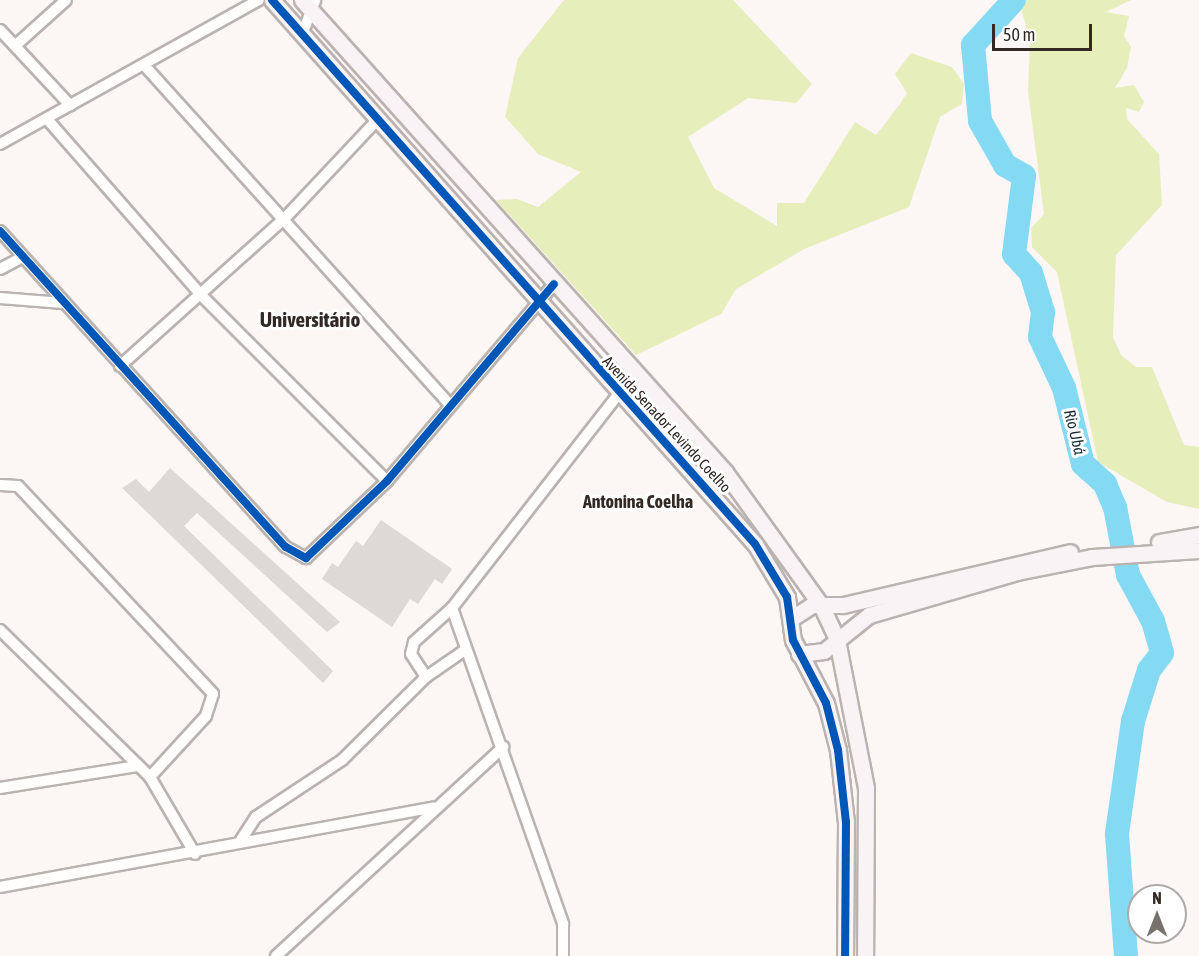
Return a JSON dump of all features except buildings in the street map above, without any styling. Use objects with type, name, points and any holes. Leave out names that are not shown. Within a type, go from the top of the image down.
[{"type":"street","points":[[16,45],[66,0]]},
{"type":"street","name":"Avenida Senador Levindo Coelho","points":[[272,0],[303,32],[539,304],[755,544],[792,618],[799,654],[826,703],[838,750],[846,822],[845,956]]},
{"type":"street","points":[[0,144],[144,65],[253,1]]},
{"type":"street","points":[[303,32],[309,3]]},
{"type":"street","points":[[309,3],[554,284],[725,472],[821,604],[837,640],[866,788],[865,956]]},
{"type":"street","points":[[0,30],[70,105]]},
{"type":"street","points":[[144,65],[286,217],[449,404]]},
{"type":"street","points":[[47,119],[201,295],[387,481]]},
{"type":"street","points":[[120,366],[286,217],[378,119]]},
{"type":"street","points":[[0,231],[120,366],[293,553],[306,558],[387,481],[449,404],[539,304],[554,284]]},
{"type":"street","points":[[0,269],[23,257]]},
{"type":"street","points":[[0,298],[63,303]]},
{"type":"street","points":[[426,677],[411,654],[412,645],[452,608],[620,392]]},
{"type":"street","points":[[0,485],[18,486],[213,694],[206,716],[150,777]]},
{"type":"street","points":[[1152,548],[1199,535]]},
{"type":"street","points":[[792,618],[807,606],[860,601],[1015,561],[1152,548],[1199,550]]},
{"type":"street","points":[[799,654],[817,654],[869,615],[1092,553]]},
{"type":"street","points":[[452,608],[465,650],[503,747],[563,924],[563,956]]},
{"type":"street","points":[[0,630],[136,766],[150,777],[195,854]]},
{"type":"street","points":[[239,843],[256,817],[342,760],[426,677],[465,650]]},
{"type":"street","points":[[276,956],[434,807],[503,747]]},
{"type":"street","points":[[3,785],[136,766]]},
{"type":"street","points":[[0,887],[195,854],[239,843],[434,807]]},
{"type":"green space","points":[[564,0],[733,0],[812,84],[796,103],[748,98],[688,137],[714,188],[777,226],[777,203],[804,203],[855,122],[876,135],[907,93],[895,74],[911,53],[952,67],[964,84],[962,104],[940,117],[909,207],[804,249],[736,289],[721,314],[636,355],[496,200],[517,199],[538,207],[581,172],[538,154],[505,117],[518,58]]},
{"type":"green space","points":[[1019,0],[1131,0],[1106,12],[1129,16],[1124,36],[1131,47],[1127,68],[1115,88],[1134,85],[1144,102],[1139,112],[1126,108],[1127,119],[1159,154],[1162,205],[1116,255],[1113,337],[1121,355],[1136,367],[1152,367],[1184,445],[1199,447],[1199,509],[1167,502],[1098,462],[1057,272],[1032,247],[1031,228],[1044,214],[1028,91],[1030,42]]},
{"type":"waterway","name":"Rio Ubá","points":[[1014,0],[973,45],[980,121],[1005,165],[1024,176],[1014,254],[1031,273],[1043,312],[1040,337],[1064,388],[1083,464],[1105,484],[1115,507],[1128,575],[1153,621],[1162,653],[1149,670],[1133,721],[1117,834],[1126,956]]},
{"type":"cycle path","points":[[272,0],[755,544],[787,597],[793,640],[826,703],[838,750],[846,822],[845,956]]},
{"type":"cycle path","points":[[0,231],[286,547],[306,558],[387,481],[554,284]]},
{"type":"district","name":"Universitário","points":[[310,319]]},
{"type":"district","name":"Antonina Coelha","points":[[638,502]]}]
